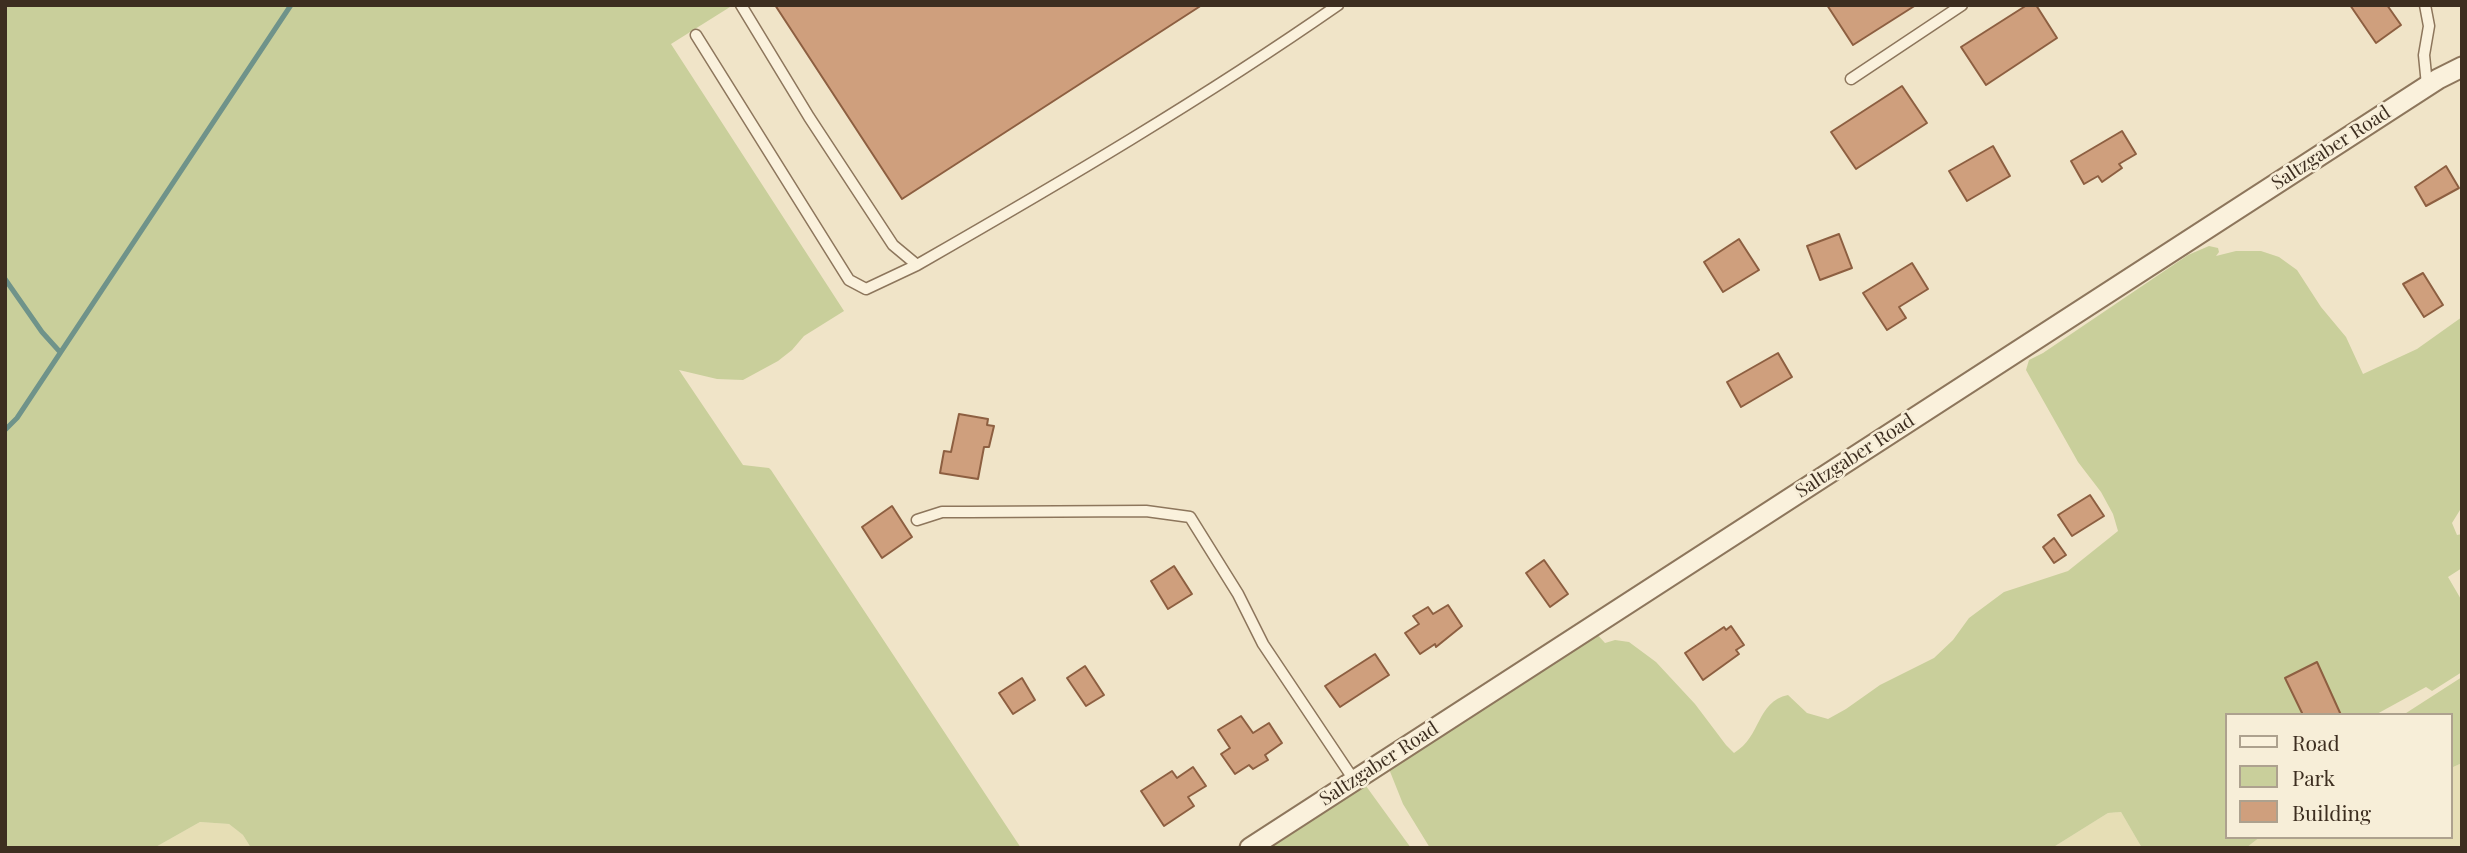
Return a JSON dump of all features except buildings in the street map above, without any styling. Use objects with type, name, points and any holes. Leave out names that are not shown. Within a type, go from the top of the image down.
[{"type":"street","name":"Saltzgaber Road","points":[[1250,848],[2428,86],[2462,67]]},
{"type":"lane","points":[[741,5],[809,117],[893,245],[917,265]]},
{"type":"lane","points":[[696,35],[849,280],[866,289],[917,265],[1035,197],[1252,65],[1338,5]]},
{"type":"lane","points":[[1851,79],[1962,5]]},
{"type":"lane","points":[[2425,5],[2429,26],[2424,55],[2428,86]]},
{"type":"lane","points":[[917,520],[942,512],[1146,511],[1190,517],[1238,594],[1263,644],[1354,780]]},
{"type":"shaded area","points":[[2462,763],[2462,848],[2246,848],[2257,839],[2453,839],[2453,767]]},
{"type":"shaded area","points":[[2121,812],[2142,848],[2052,848],[2108,813]]},
{"type":"shaded area","points":[[200,822],[229,824],[243,835],[251,848],[154,848]]},
{"type":"green space","points":[[5,5],[729,5],[730,7],[671,44],[844,311],[804,336],[778,361],[743,380],[717,379],[679,370],[743,465],[771,470],[1021,848],[251,848],[243,835],[229,824],[200,822],[154,848],[5,848]]},
{"type":"green space","points":[[2209,246],[2218,248],[2216,256],[2236,251],[2261,251],[2279,257],[2297,270],[2321,307],[2346,337],[2363,374],[2417,349],[2462,317],[2462,501],[2452,523],[2457,535],[2462,534],[2462,568],[2448,577],[2462,601],[2462,672],[2432,691],[2426,687],[2379,713],[2340,713],[2317,663],[2304,713],[2226,713],[2226,839],[2257,839],[2246,848],[2142,848],[2121,812],[2108,813],[2052,848],[1430,848],[1403,804],[1389,769],[1596,633],[1605,643],[1615,640],[1629,642],[1656,662],[1695,704],[1734,753],[1750,738],[1764,712],[1778,699],[1788,695],[1807,713],[1828,719],[1880,685],[1934,658],[1953,640],[1969,618],[2004,592],[2068,571],[2118,531],[2113,514],[2101,492],[2078,462],[2026,370],[2029,360],[2188,255]]},
{"type":"green space","points":[[2462,677],[2462,763],[2453,767],[2453,713],[2406,713]]},
{"type":"green space","points":[[1359,785],[1366,786],[1411,848],[1273,848],[1274,841]]},
{"type":"waterway","points":[[5,430],[17,418],[291,5]]},
{"type":"waterway","points":[[5,279],[42,332],[60,352]]}]
